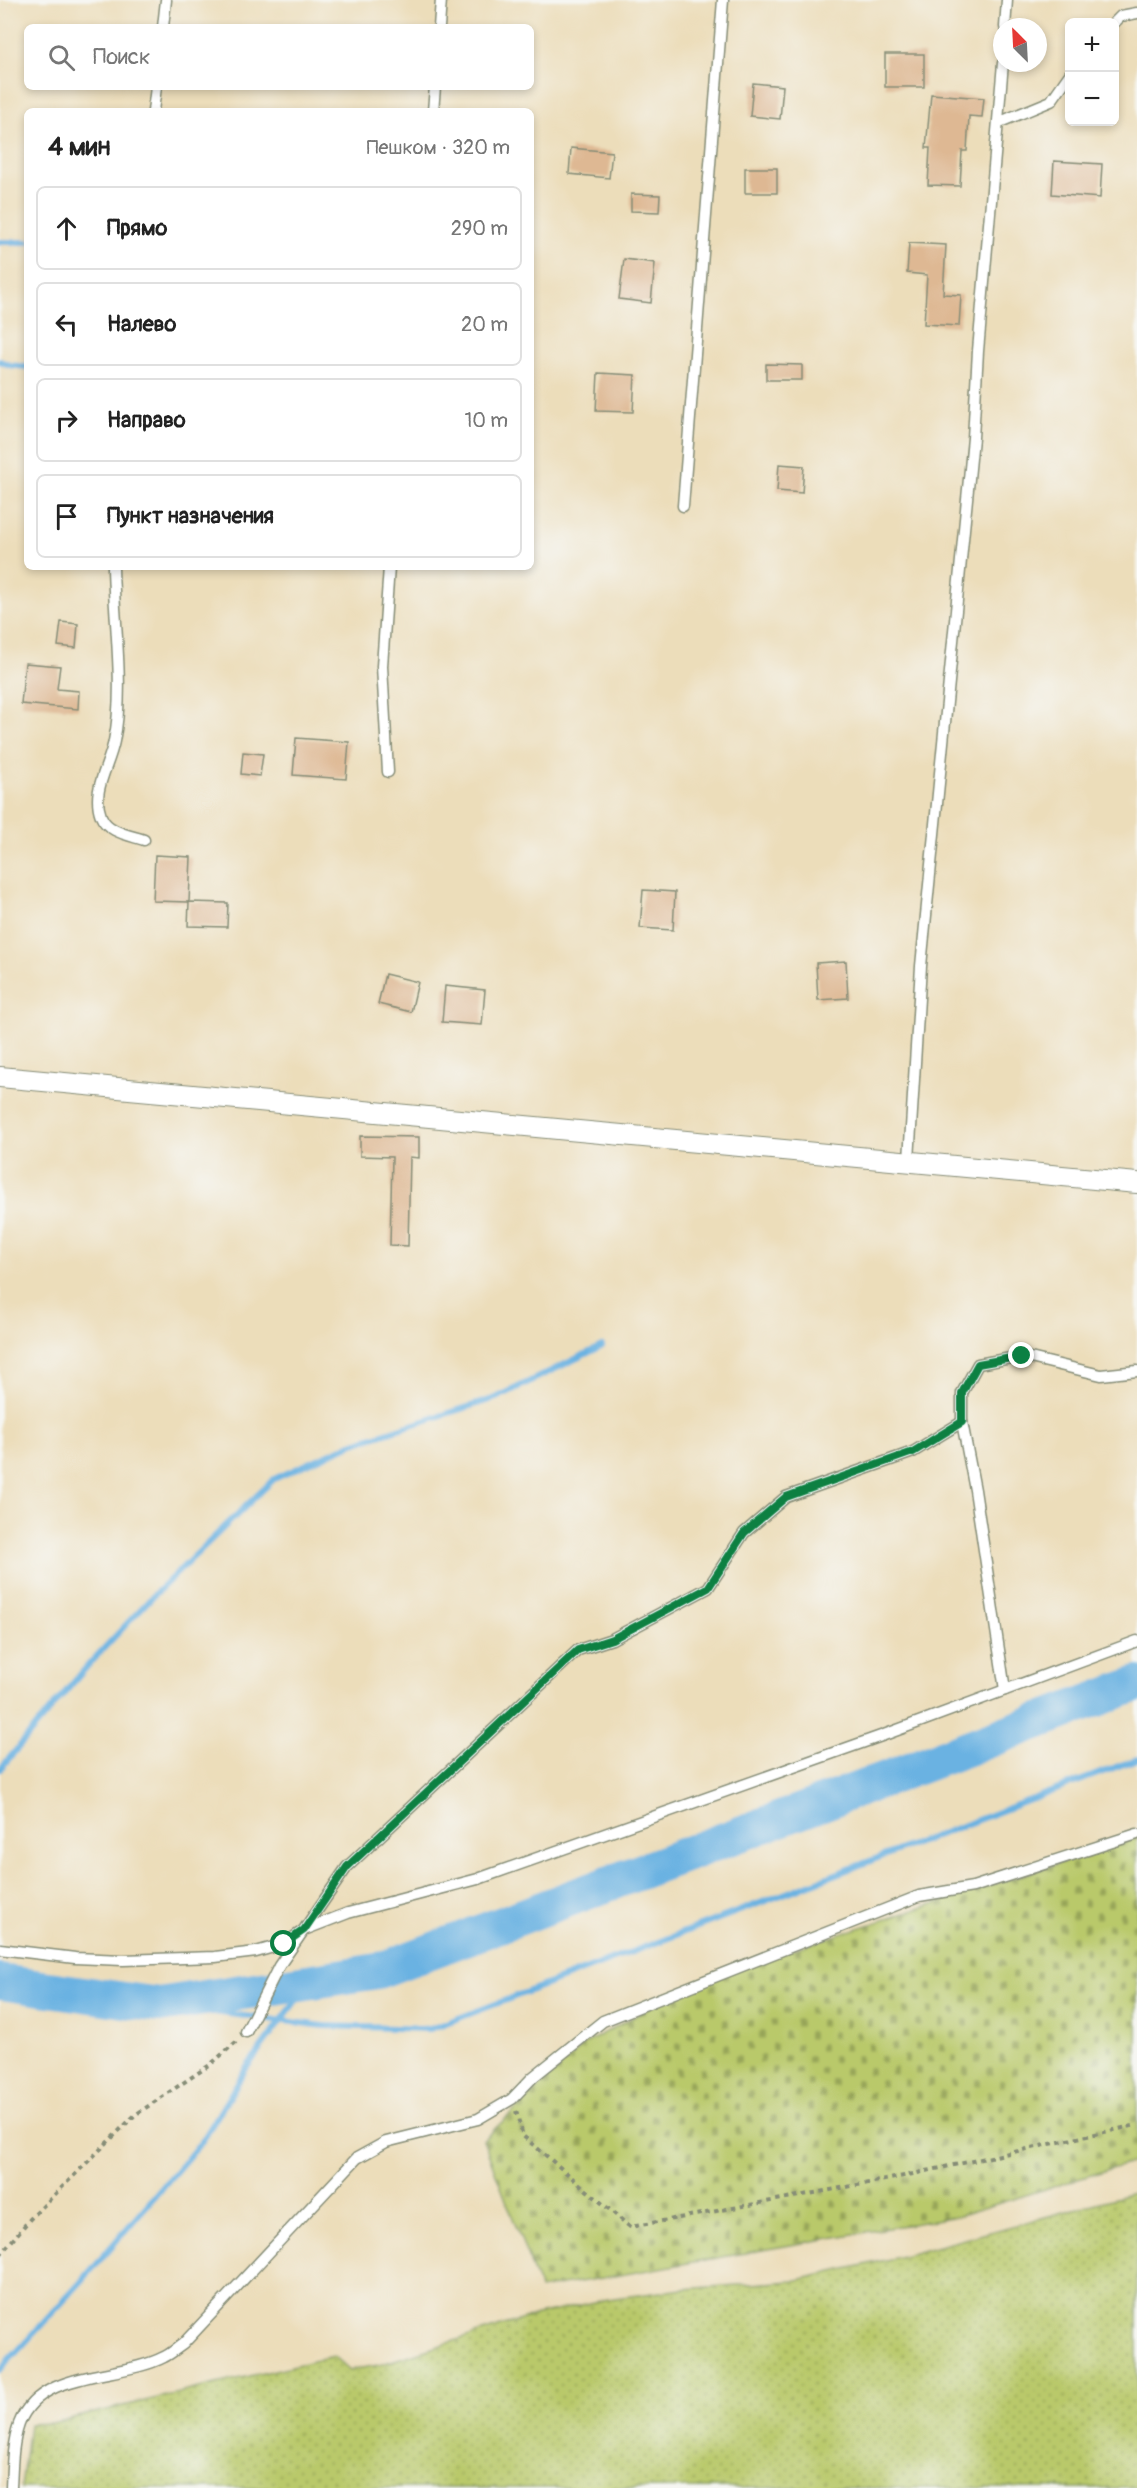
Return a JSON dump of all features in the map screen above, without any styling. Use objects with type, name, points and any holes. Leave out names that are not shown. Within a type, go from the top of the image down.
[{"type":"street","points":[[0,1077],[1137,1183]]},
{"type":"lane","points":[[162,24],[166,0]]},
{"type":"lane","points":[[440,24],[441,0]]},
{"type":"lane","points":[[683,506],[723,0]]},
{"type":"lane","points":[[1006,18],[1007,0]]},
{"type":"lane","points":[[1119,18],[1137,13]]},
{"type":"lane","points":[[909,1160],[921,966],[973,438],[978,351],[1000,122],[1003,72]]},
{"type":"lane","points":[[1000,122],[1051,101],[1065,81]]},
{"type":"lane","points":[[153,108],[156,90]]},
{"type":"lane","points":[[433,108],[435,90]]},
{"type":"lane","points":[[113,570],[118,702],[114,742],[101,777],[98,804],[102,820],[109,828],[144,840]]},
{"type":"lane","points":[[388,772],[382,666],[389,570]]},
{"type":"lane","points":[[1005,1690],[975,1490],[962,1422],[962,1393],[978,1364],[1022,1356],[1101,1375],[1137,1371]]},
{"type":"lane","points":[[246,2032],[279,1966],[347,1867],[578,1650],[612,1639],[708,1588],[744,1533],[786,1497],[913,1452],[962,1422]]},
{"type":"lane","points":[[0,1949],[123,1960],[215,1957],[256,1952],[284,1944],[304,1930],[348,1913],[478,1879],[1137,1641]]},
{"type":"lane","points":[[10,2488],[19,2425],[29,2406],[49,2391],[165,2357],[183,2344],[357,2158],[386,2142],[478,2119],[512,2099],[533,2077],[603,2020],[919,1896],[973,1887],[1137,1834]]},
{"type":"path","points":[[0,2255],[30,2219],[135,2115],[210,2065],[246,2032]]},
{"type":"path","points":[[512,2099],[523,2136],[630,2227],[890,2179],[1137,2125]]},
{"type":"green space","points":[[1137,1838],[1137,2161],[957,2216],[540,2289],[483,2140],[586,2043],[704,1978]]},
{"type":"green space","points":[[1137,2192],[1137,2488],[21,2488],[29,2424],[52,2423],[334,2356],[350,2370],[379,2365],[533,2316],[608,2299],[683,2289],[793,2281],[895,2258]]},
{"type":"building","points":[[885,54],[924,54],[924,87],[885,87]]},
{"type":"building","points":[[753,83],[783,86],[780,119],[750,116]]},
{"type":"building","points":[[931,94],[984,98],[982,117],[969,116],[967,151],[962,151],[960,186],[928,185],[930,148],[926,148]]},
{"type":"building","points":[[571,148],[612,152],[609,178],[569,174]]},
{"type":"building","points":[[1054,161],[1102,164],[1100,198],[1052,194]]},
{"type":"building","points":[[745,168],[777,168],[777,193],[745,193]]},
{"type":"building","points":[[631,194],[660,195],[659,212],[631,211]]},
{"type":"building","points":[[909,243],[946,245],[943,294],[961,295],[959,326],[924,324],[927,275],[907,273]]},
{"type":"building","points":[[624,259],[655,263],[651,303],[619,299]]},
{"type":"building","points":[[766,364],[802,365],[802,380],[766,380]]},
{"type":"building","points":[[598,373],[635,375],[633,412],[596,411]]},
{"type":"building","points":[[779,464],[804,466],[802,493],[777,491]]},
{"type":"building","points":[[61,622],[78,624],[76,648],[58,646]]},
{"type":"building","points":[[25,663],[60,666],[57,689],[79,691],[78,709],[21,704]]},
{"type":"building","points":[[296,738],[349,742],[346,779],[293,775]]},
{"type":"building","points":[[243,752],[263,754],[260,776],[241,774]]},
{"type":"building","points":[[155,855],[191,857],[189,902],[153,901]]},
{"type":"building","points":[[643,890],[675,892],[673,930],[640,928]]},
{"type":"building","points":[[189,902],[228,903],[227,927],[188,926]]},
{"type":"building","points":[[846,961],[848,998],[818,1000],[816,963]]},
{"type":"building","points":[[385,974],[418,982],[411,1012],[378,1004]]},
{"type":"building","points":[[445,986],[485,990],[482,1025],[442,1022]]},
{"type":"building","points":[[360,1136],[419,1137],[419,1158],[410,1157],[408,1246],[390,1245],[392,1157],[360,1156]]},
{"type":"waterway","points":[[0,242],[24,242]]},
{"type":"waterway","points":[[0,361],[9,365],[24,367]]},
{"type":"waterway","points":[[0,1769],[90,1663],[152,1597],[274,1479],[351,1444],[496,1398],[602,1346]]},
{"type":"waterway","points":[[0,1982],[159,2005],[378,1971],[1137,1684]]},
{"type":"waterway","points":[[159,2005],[324,2026],[430,2029],[1137,1759]]},
{"type":"waterway","points":[[0,2370],[80,2283],[203,2140],[247,2067],[310,1982]]},
{"type":"route","points":[[284,1944],[304,1930],[347,1867],[429,1791],[515,1706],[578,1650],[612,1639],[708,1588],[744,1533],[786,1497],[913,1452],[962,1422],[962,1393],[978,1364],[1022,1356]]}]
